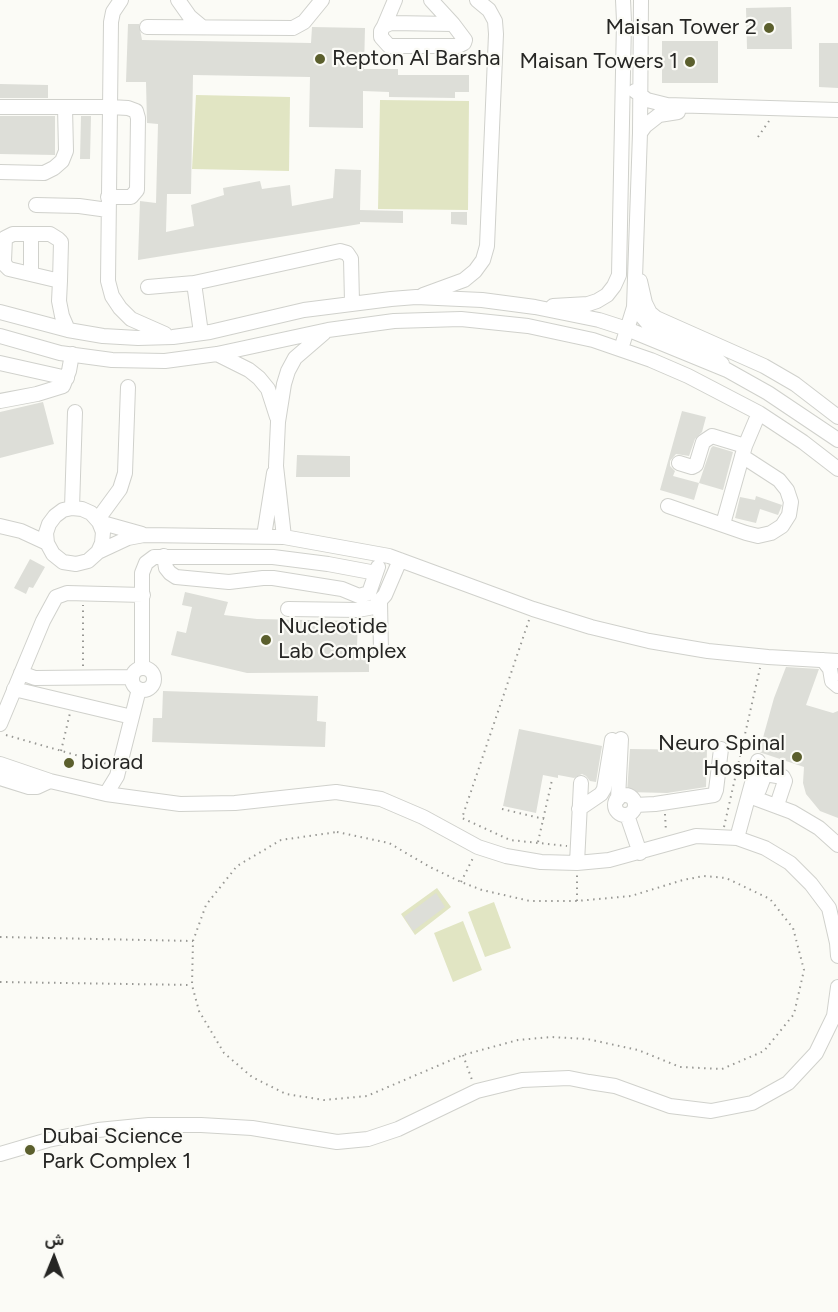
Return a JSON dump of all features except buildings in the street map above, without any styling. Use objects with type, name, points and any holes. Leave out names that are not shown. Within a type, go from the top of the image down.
[{"type":"street","points":[[121,0],[113,12],[111,22],[108,281],[112,296],[131,319],[173,337]]},
{"type":"street","points":[[147,27],[293,28],[304,22],[322,0]]},
{"type":"street","points":[[395,0],[381,31],[381,37],[389,46],[461,45],[465,40],[464,36],[431,0]]},
{"type":"street","points":[[416,297],[464,280],[483,260],[487,246],[496,34],[495,21],[489,10],[477,0]]},
{"type":"street","points":[[535,307],[592,303],[607,295],[619,275],[623,0]]},
{"type":"street","points":[[621,349],[634,307],[641,97],[641,0]]},
{"type":"street","points":[[174,27],[181,6],[202,27]]},
{"type":"street","points":[[384,26],[391,23],[453,24]]},
{"type":"street","points":[[623,79],[641,97],[653,103],[838,110]]},
{"type":"street","points":[[0,107],[110,107],[133,109],[138,115],[137,190],[131,197],[79,206],[36,205]]},
{"type":"street","points":[[0,172],[44,173],[62,161],[66,151],[66,107]]},
{"type":"street","points":[[640,133],[651,120],[667,113],[723,113],[745,108]]},
{"type":"street","points":[[31,234],[31,274]]},
{"type":"street","points":[[60,281],[9,269],[5,266],[5,238],[9,235],[50,234],[61,242],[60,281],[59,301],[68,330]]},
{"type":"street","points":[[148,287],[194,283],[340,251],[351,259],[352,302]]},
{"type":"street","points":[[635,256],[642,294],[650,313],[665,322],[731,350],[795,384],[838,417]]},
{"type":"street","points":[[194,283],[201,333]]},
{"type":"street","points":[[0,312],[68,330],[114,337],[173,337],[352,302],[416,297],[482,300],[535,307],[599,320],[627,329],[727,370],[768,393],[838,440]]},
{"type":"street","points":[[38,322],[51,314],[59,301]]},
{"type":"street","points":[[634,307],[651,327],[710,352],[727,370]]},
{"type":"street","points":[[0,336],[72,354],[112,360],[165,361],[217,354],[328,330],[394,321],[461,319],[528,326],[593,340],[688,376],[759,413],[804,442],[838,469]]},
{"type":"street","points":[[284,537],[276,466],[278,422],[288,370],[305,348],[328,330]]},
{"type":"street","points":[[0,401],[50,391],[63,386],[72,354]]},
{"type":"street","points":[[217,354],[249,370],[259,378],[268,389],[278,422]]},
{"type":"street","points":[[0,363],[67,378]]},
{"type":"street","points":[[768,393],[795,384]]},
{"type":"street","points":[[98,521],[120,489],[124,473],[128,387]]},
{"type":"street","points":[[72,508],[75,412]]},
{"type":"street","points":[[723,524],[744,451],[759,413]]},
{"type":"street","points":[[668,506],[758,536],[771,533],[782,526],[789,515],[791,502],[787,490],[779,480],[744,451],[712,436],[707,437],[703,442],[696,465],[692,467],[679,463]]},
{"type":"street","points":[[264,536],[270,490],[276,466]]},
{"type":"street","points":[[98,552],[103,532],[91,513],[72,508],[55,516],[49,524],[46,533],[47,543],[53,554],[63,562],[76,564],[88,561],[98,552],[128,538],[144,535],[284,537],[400,560],[533,609],[591,627],[649,641],[708,651],[823,660],[836,671]]},
{"type":"street","points":[[98,521],[144,535]]},
{"type":"street","points":[[0,526],[21,531],[47,543]]},
{"type":"street","points":[[165,562],[170,573],[176,577],[229,582],[273,579],[342,589],[364,596],[369,593],[382,555]]},
{"type":"street","points":[[105,794],[114,782],[119,768],[132,717],[138,678],[142,579],[146,563],[154,557],[165,562],[273,557],[376,573]]},
{"type":"street","points":[[381,651],[380,602],[400,560]]},
{"type":"street","points":[[0,724],[43,621],[56,597],[63,594],[143,595]]},
{"type":"street","points":[[288,609],[366,610],[380,602]]},
{"type":"street","points":[[21,673],[35,678],[138,678]]},
{"type":"street","points":[[15,689],[132,717]]},
{"type":"street","points":[[579,809],[601,794],[604,789],[617,740],[618,799],[624,795],[630,797],[640,853]]},
{"type":"street","points":[[631,810],[665,802],[714,795],[722,749]]},
{"type":"street","points":[[124,750],[123,782],[126,798]]},
{"type":"street","points":[[753,797],[758,761]]},
{"type":"street","points":[[0,764],[50,781],[105,794],[180,804],[235,803],[336,792],[381,799],[423,817],[478,847],[506,856],[542,862],[577,863],[609,860],[696,836],[737,838],[765,848],[790,863],[811,884],[838,924]]},
{"type":"street","points":[[737,838],[753,797],[764,775],[768,773],[781,777],[785,781],[777,805]]},
{"type":"street","points":[[0,778],[29,787],[37,787],[50,781]]},
{"type":"street","points":[[577,863],[581,783]]},
{"type":"street","points":[[753,797],[777,805],[819,828],[838,845]]},
{"type":"street","points":[[829,908],[838,956]]},
{"type":"street","points":[[0,1154],[48,1140],[98,1130],[149,1125],[252,1128],[337,1142],[368,1139],[398,1129],[477,1091],[522,1080],[569,1078],[615,1086],[670,1106],[711,1111],[752,1103],[788,1083],[816,1053],[836,1014],[838,987]]},
{"type":"path","points":[[82,678],[83,594]]},
{"type":"path","points":[[533,609],[462,818],[510,840],[570,846],[570,832],[578,833]]},
{"type":"path","points":[[722,836],[761,665],[768,665],[768,657]]},
{"type":"path","points":[[0,733],[119,768]]},
{"type":"path","points":[[538,843],[552,780]]},
{"type":"path","points":[[665,802],[667,843]]},
{"type":"path","points":[[502,809],[544,819]]},
{"type":"path","points":[[337,832],[388,843],[430,867],[482,890],[530,901],[577,901],[632,896],[704,876],[726,878],[770,898],[793,928],[804,970],[795,1014],[764,1051],[722,1069],[680,1067],[638,1050],[587,1039],[551,1037],[518,1040],[463,1054],[367,1096],[324,1100],[286,1094],[252,1077],[224,1053],[199,1011],[192,985],[193,941],[206,905],[237,866],[281,840],[337,832]]},
{"type":"path","points":[[461,882],[478,847]]},
{"type":"path","points":[[577,863],[577,901]]},
{"type":"path","points":[[0,937],[193,941]]},
{"type":"path","points":[[0,982],[192,985]]},
{"type":"path","points":[[463,1054],[477,1091]]},
{"type":"green space","points":[[196,95],[290,97],[289,171],[192,169]]},
{"type":"green space","points":[[380,100],[469,101],[468,210],[378,209]]},
{"type":"green space","points":[[437,888],[451,907],[415,935],[401,914]]},
{"type":"green space","points":[[494,902],[511,948],[485,957],[468,912]]},
{"type":"green space","points":[[463,921],[482,970],[453,982],[434,933]]},
{"type":"place","name":"Maisan Tower 2","points":[[769,28]]},
{"type":"place","name":"Repton Al Barsha","points":[[320,59]]},
{"type":"place","name":"Maisan Towers 1","points":[[690,62]]},
{"type":"place","name":"Nucleotide Lab Complex","points":[[266,640]]},
{"type":"place","name":"Neuro Spinal Hospital","points":[[797,757]]},
{"type":"place","name":"biorad","points":[[69,763]]},
{"type":"place","name":"Dubai Science Park Complex 1","points":[[30,1150]]}]
